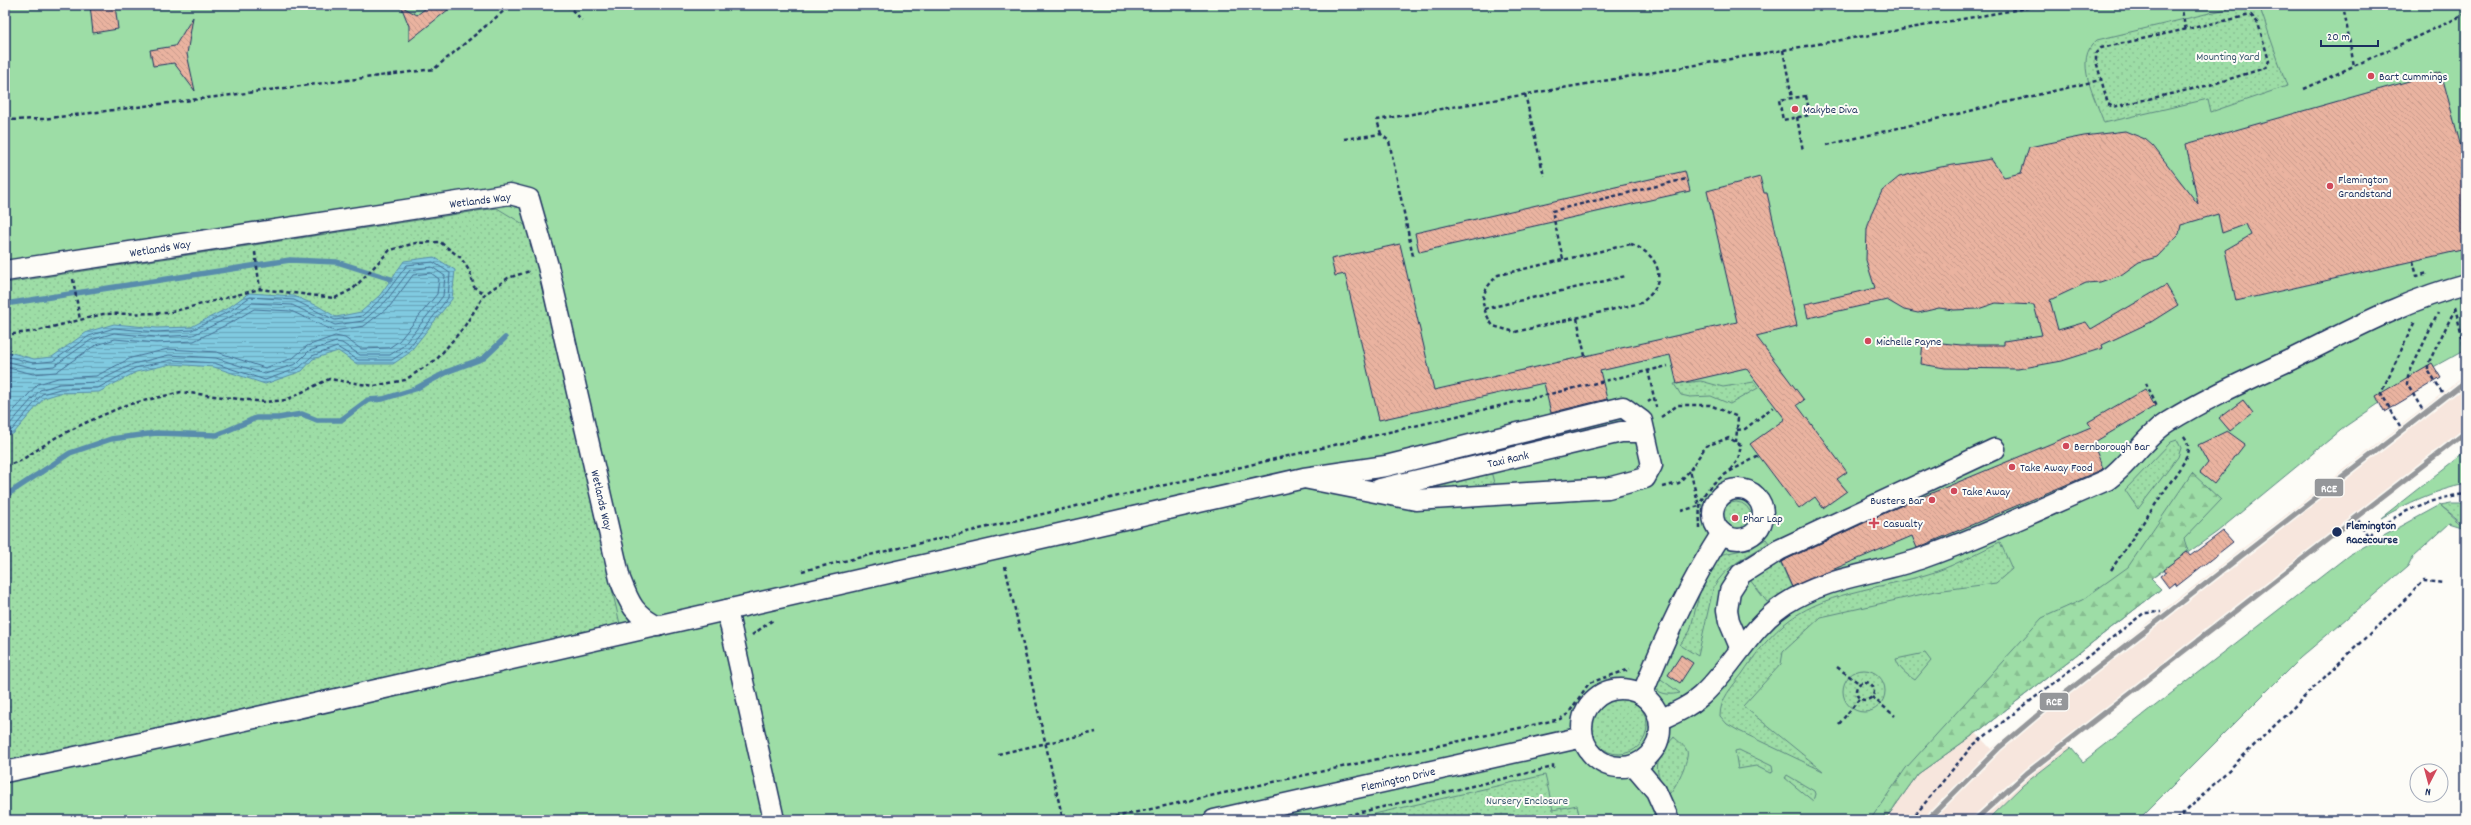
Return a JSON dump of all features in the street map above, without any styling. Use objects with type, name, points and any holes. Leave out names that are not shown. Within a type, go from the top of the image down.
[{"type":"lane","name":"Wetlands Way","points":[[5,271],[510,194],[529,199],[548,266],[620,579],[628,599],[642,619],[658,626]]},
{"type":"lane","points":[[1660,720],[1685,709],[1701,697],[1713,684],[1740,647],[1767,618],[1785,604],[1835,582],[1925,557],[2107,480],[2119,472],[2148,438],[2167,423],[2410,301],[2466,284]]},
{"type":"lane","points":[[5,772],[197,731],[1304,478],[1386,466],[1623,407],[1642,420],[1652,465],[1644,478],[1608,488],[1416,500],[1304,478]]},
{"type":"lane","name":"Taxi Rank","points":[[1372,491],[1621,432],[1644,432]]},
{"type":"lane","points":[[1740,647],[1729,621],[1727,610],[1730,591],[1741,574],[1779,550],[1995,449]]},
{"type":"lane","points":[[1642,695],[1659,652],[1700,566],[1722,534]]},
{"type":"lane","points":[[727,610],[774,820]]},
{"type":"lane","points":[[1619,689],[1642,695],[1650,702],[1660,720],[1658,742],[1653,751],[1644,761],[1620,768],[1608,765],[1592,754],[1583,737],[1584,715],[1597,697],[1619,689]]},
{"type":"lane","name":"Flemington Drive","points":[[1214,820],[1583,737]]},
{"type":"lane","points":[[1634,765],[1656,791],[1669,820]]},
{"type":"path","points":[[5,120],[43,120],[434,69],[511,5]]},
{"type":"path","points":[[567,5],[582,20]]},
{"type":"path","points":[[1413,256],[1389,141],[1381,134],[1377,120],[2044,5]]},
{"type":"path","points":[[2181,5],[2186,31]]},
{"type":"path","points":[[2343,5],[2354,66]]},
{"type":"path","points":[[2304,89],[2466,14],[2461,5]]},
{"type":"path","points":[[2251,15],[2258,23],[2269,61],[2265,68],[2210,85],[2113,107],[2108,104],[2100,80],[2096,54],[2101,48],[2186,31],[2251,15]]},
{"type":"path","points":[[1784,50],[1792,98]]},
{"type":"path","points":[[1827,145],[2100,80]]},
{"type":"path","points":[[1525,94],[1544,176]]},
{"type":"path","points":[[1806,96],[1810,115],[1782,120],[1780,100],[1792,98],[1806,96]]},
{"type":"path","points":[[1797,117],[1803,151]]},
{"type":"path","points":[[1344,139],[1381,134]]},
{"type":"path","points":[[1563,259],[1552,211],[1686,179]]},
{"type":"path","points":[[252,234],[260,289]]},
{"type":"path","points":[[5,335],[37,331],[103,314],[167,312],[260,289],[335,298],[357,285],[390,250],[416,243],[440,242],[461,258],[470,272],[474,287],[485,294]]},
{"type":"path","points":[[1631,244],[1647,252],[1658,267],[1654,291],[1641,303],[1515,332],[1493,326],[1484,309],[1483,294],[1487,285],[1498,275],[1563,259],[1631,244]]},
{"type":"path","points":[[70,261],[80,320]]},
{"type":"path","points":[[2413,261],[2417,276]]},
{"type":"path","points":[[5,466],[20,461],[55,438],[85,422],[126,406],[181,392],[266,402],[286,400],[329,379],[374,386],[405,380],[437,360],[464,327],[485,294],[508,278],[548,266]]},
{"type":"path","points":[[1484,309],[1626,276]]},
{"type":"path","points":[[2422,409],[2407,384],[2408,376],[2441,307]]},
{"type":"path","points":[[2442,393],[2428,370],[2428,364],[2455,309]]},
{"type":"path","points":[[2400,426],[2382,393],[2419,314]]},
{"type":"path","points":[[1577,318],[1585,356]]},
{"type":"path","points":[[2463,350],[2466,354]]},
{"type":"path","points":[[798,572],[1668,366]]},
{"type":"path","points":[[1648,370],[1659,419],[1678,405],[1710,405],[1738,418],[1736,442]]},
{"type":"path","points":[[2111,570],[2184,462],[2188,450],[2188,442],[2183,436],[2173,433],[2146,383]]},
{"type":"path","points":[[1737,430],[1745,430],[1773,407]]},
{"type":"path","points":[[1660,488],[1679,483],[1690,470],[1706,446],[1729,438],[1741,445],[1738,460],[1729,472]]},
{"type":"path","points":[[1700,506],[1705,491],[1729,472],[1759,456]]},
{"type":"path","points":[[1690,470],[1700,506],[1701,532]]},
{"type":"path","points":[[2358,520],[2368,536],[2397,516],[2420,505],[2452,495],[2466,494]]},
{"type":"path","points":[[1681,511],[1700,506]]},
{"type":"path","points":[[997,566],[1011,562]]},
{"type":"path","points":[[1004,564],[1063,820]]},
{"type":"path","points":[[2177,820],[2424,582],[2444,583]]},
{"type":"path","points":[[1911,820],[1972,746],[2144,613],[2161,612]]},
{"type":"path","points":[[734,643],[745,640],[776,618]]},
{"type":"path","points":[[1837,666],[1860,684]]},
{"type":"path","points":[[1101,820],[1560,719],[1568,714],[1589,683],[1612,674],[1628,671],[1632,668]]},
{"type":"path","points":[[1865,682],[1873,686],[1874,692],[1872,697],[1867,700],[1860,698],[1856,692],[1860,684],[1865,682]]},
{"type":"path","points":[[1872,697],[1895,716]]},
{"type":"path","points":[[1839,724],[1860,698]]},
{"type":"path","points":[[998,754],[1096,732]]},
{"type":"shaded area","points":[[2466,375],[2466,436],[2069,745],[2071,748],[2023,785],[1987,820],[1885,820],[1918,774],[1976,733],[1991,749],[2161,612]]},
{"type":"green space","points":[[5,5],[2466,5],[2466,349],[2428,370],[2346,426],[2217,532],[2151,579],[2161,589],[1976,733],[1918,774],[1885,820],[5,820]]},
{"type":"green space","name":"Mounting Yard","points":[[2243,5],[2255,6],[2261,11],[2287,86],[2211,112],[2208,99],[2104,123],[2088,80],[2086,68],[2086,58],[2090,48],[2097,40]]},
{"type":"green space","points":[[497,208],[528,227],[620,624],[62,750],[5,760],[5,283]]},
{"type":"green space","points":[[1701,381],[1723,387],[1754,382],[1758,388],[1730,404],[1711,396],[1690,397],[1681,395],[1674,384]]},
{"type":"green space","points":[[2177,440],[2181,448],[2178,457],[2138,509],[2125,490],[2171,442]]},
{"type":"green space","points":[[2466,451],[2466,484],[2443,490],[2422,498],[2381,518]]},
{"type":"green space","points":[[1491,471],[1495,487],[1419,490],[1419,486]]},
{"type":"green space","points":[[2192,473],[2221,500],[2184,539],[2188,551],[2151,579],[2161,589],[1976,733],[1918,774],[1885,820],[1870,820],[1906,768],[2042,618],[2082,600],[2128,567]]},
{"type":"green space","points":[[1736,502],[1747,506],[1751,517],[1747,528],[1736,532],[1725,528],[1721,517],[1725,506]]},
{"type":"green space","points":[[2466,503],[2466,526],[2440,505]]},
{"type":"green space","points":[[2440,505],[2466,528],[2450,523],[2412,558],[2408,566],[2300,658],[2138,820],[1987,820],[2023,785],[2071,748],[2083,762],[2349,555]]},
{"type":"green space","points":[[1766,539],[1769,543],[1737,562],[1723,574],[1713,589],[1698,656],[1680,645],[1690,631],[1702,583],[1715,558],[1723,554],[1752,548]]},
{"type":"green space","points":[[2000,542],[2012,569],[1996,583],[1936,591],[1821,617],[1783,652],[1781,664],[1743,706],[1823,771],[1739,731],[1727,724],[1720,716],[1724,699],[1756,654],[1777,630],[1798,614],[1833,598],[1935,572]]},
{"type":"green space","points":[[1779,559],[1792,588],[1767,602],[1750,580]]},
{"type":"green space","points":[[1925,653],[1931,661],[1915,680],[1903,671],[1896,659]]},
{"type":"green space","points":[[1864,670],[1879,676],[1885,691],[1879,706],[1864,712],[1849,706],[1843,691],[1849,676]]},
{"type":"green space","points":[[1654,674],[1680,693],[1667,694],[1655,689]]},
{"type":"green space","points":[[1619,698],[1630,700],[1639,706],[1645,715],[1647,726],[1645,737],[1639,746],[1630,752],[1619,754],[1608,752],[1599,746],[1593,737],[1591,726],[1593,715],[1599,706],[1608,700]]},
{"type":"green space","points":[[1674,737],[1685,747],[1687,755],[1681,774],[1669,794],[1663,786],[1658,771],[1658,765],[1659,758]]},
{"type":"green space","points":[[1739,750],[1772,766],[1773,772],[1770,773],[1756,766],[1738,769],[1735,751]]},
{"type":"green space","name":"Nursery Enclosure","points":[[1545,775],[1553,810],[1577,805],[1580,820],[1348,820]]},
{"type":"green space","points":[[1787,775],[1814,791],[1815,794],[1813,801],[1785,778]]},
{"type":"water","points":[[434,257],[455,270],[452,299],[409,353],[393,364],[357,364],[338,351],[313,359],[302,371],[265,384],[214,367],[171,364],[136,372],[99,392],[60,393],[44,398],[13,434],[5,435],[5,351],[34,359],[52,357],[87,332],[114,324],[157,328],[191,327],[228,308],[249,293],[294,296],[318,306],[336,317],[361,312],[380,295],[404,261]]},
{"type":"building","points":[[90,5],[115,5],[118,29],[93,33]]},
{"type":"building","points":[[430,5],[454,5],[409,41],[409,26],[401,6],[417,15]]},
{"type":"building","points":[[193,17],[187,54],[195,91],[174,63],[153,66],[150,50],[175,46]]},
{"type":"building","points":[[2441,72],[2466,166],[2466,249],[2236,301],[2225,250],[2251,235],[2246,224],[2222,233],[2218,214],[2181,225],[2179,234],[2157,257],[2139,262],[2121,275],[2100,282],[2086,283],[2050,300],[2058,330],[2086,322],[2091,329],[2166,285],[2178,305],[2151,322],[2102,345],[2103,348],[2062,361],[2018,369],[1945,368],[1921,364],[1923,341],[1961,345],[2004,345],[2004,341],[2042,335],[2034,305],[1996,303],[1978,309],[1954,310],[1939,308],[1918,313],[1904,310],[1887,300],[1808,318],[1805,304],[1875,288],[1866,260],[1867,229],[1871,215],[1882,191],[1899,177],[1941,167],[1991,159],[2004,177],[2021,173],[2029,147],[2084,136],[2125,131],[2145,139],[2153,146],[2198,204],[2186,144]]},
{"type":"building","points":[[1685,171],[1690,191],[1419,252],[1415,233]]},
{"type":"building","points":[[1760,177],[1764,193],[1767,193],[1797,326],[1756,336],[1804,400],[1797,405],[1847,472],[1837,479],[1847,491],[1823,508],[1815,497],[1799,509],[1750,444],[1785,419],[1746,368],[1677,384],[1670,355],[1600,371],[1607,399],[1551,413],[1544,383],[1379,420],[1345,274],[1335,276],[1331,259],[1400,244],[1434,390],[1737,322],[1707,191]]},
{"type":"building","points":[[2432,363],[2441,378],[2384,412],[2376,396]]},
{"type":"building","points":[[2145,389],[2155,406],[2093,443],[2103,468],[2101,470],[1917,548],[1912,536],[1792,587],[1781,562],[1898,507],[2091,427],[2088,422]]},
{"type":"building","points":[[2243,400],[2253,413],[2230,431],[2219,418]]},
{"type":"building","points":[[2227,431],[2245,444],[2214,484],[2200,473],[2208,463],[2198,445]]},
{"type":"building","points":[[2223,531],[2233,542],[2177,586],[2175,583],[2169,588],[2160,576],[2166,572],[2164,569],[2187,552],[2190,556]]},
{"type":"building","points":[[1681,655],[1693,663],[1680,683],[1668,675]]},
{"type":"waterway","points":[[5,304],[290,260],[337,262],[391,279]]},
{"type":"waterway","points":[[5,496],[70,453],[111,439],[156,433],[217,435],[256,418],[278,418],[302,414],[317,420],[341,420],[368,400],[383,399],[415,389],[449,371],[484,358],[505,338]]},
{"type":"transit line","name":"RCE","points":[[1927,820],[2000,747],[2046,708],[2466,381]]},
{"type":"transit line","name":"RCE","points":[[1975,820],[2027,773],[2466,432]]},
{"type":"place","name":"Bart Cummings","points":[[2371,76]]},
{"type":"place","name":"Makybe Diva","points":[[1795,109]]},
{"type":"place","name":"Flemington Grandstand","points":[[2330,186]]},
{"type":"place","name":"Michelle Payne","points":[[1868,341]]},
{"type":"place","name":"Bernborough Bar","points":[[2066,446]]},
{"type":"place","name":"Take Away Food","points":[[2012,467]]},
{"type":"place","name":"Take Away","points":[[1954,491]]},
{"type":"place","name":"Busters Bar","points":[[1932,500]]},
{"type":"place","name":"Phar Lap","points":[[1735,518]]},
{"type":"place","name":"Casualty","points":[[1874,523]]},
{"type":"place","name":"Flemington Racecourse","points":[[2337,532]]}]
